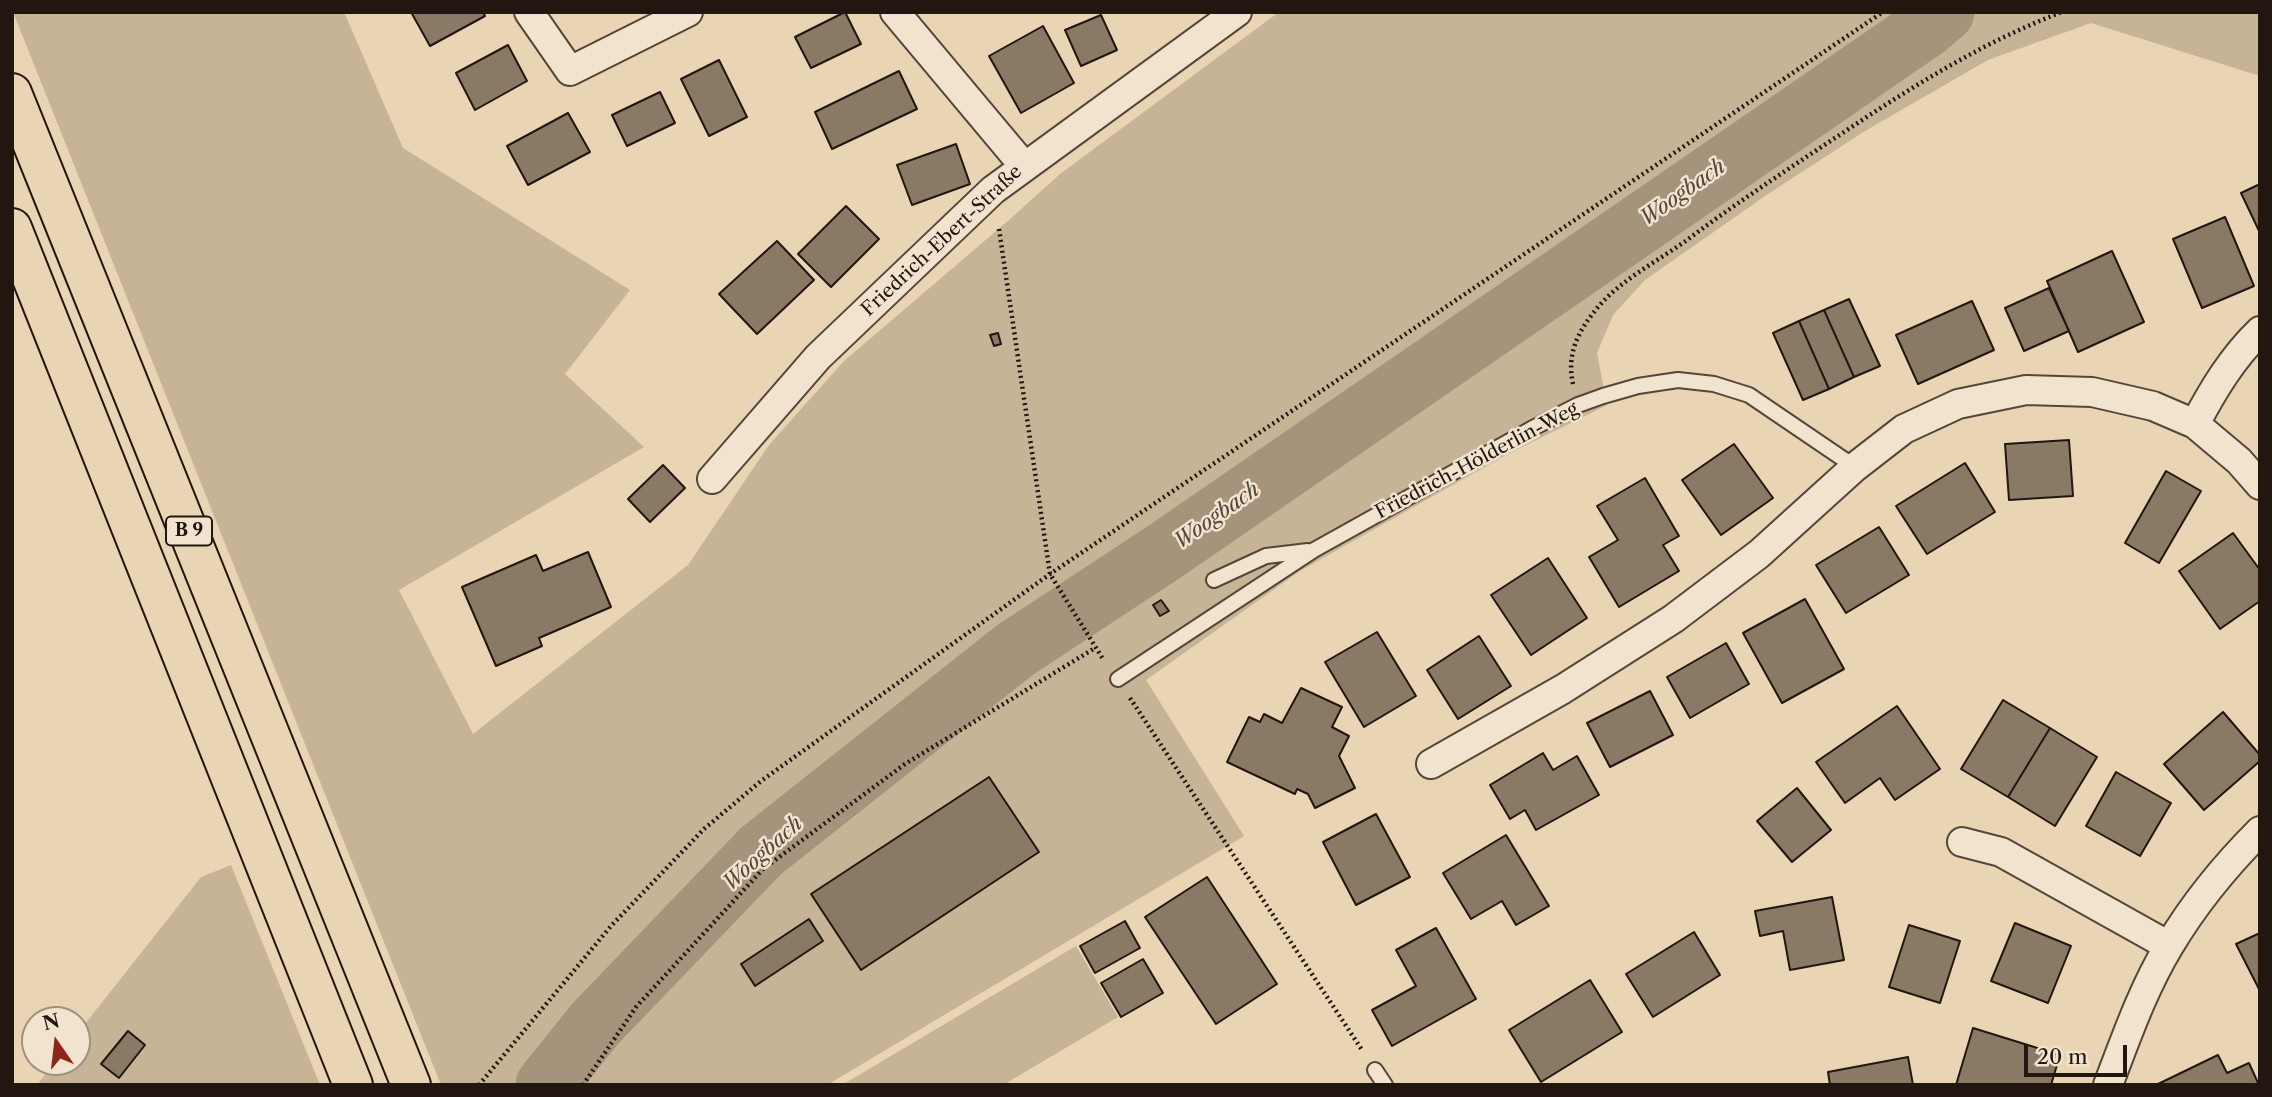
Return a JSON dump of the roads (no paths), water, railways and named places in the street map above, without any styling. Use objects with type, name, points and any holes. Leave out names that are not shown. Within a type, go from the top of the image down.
[{"type":"highway","name":"B 9","points":[[12,93],[411,1085]]},
{"type":"highway","name":"B 9","points":[[12,228],[353,1085]]},
{"type":"street","points":[[529,12],[569,71],[688,12]]},
{"type":"street","points":[[895,12],[1024,166]]},
{"type":"street","name":"Friedrich-Ebert-Straße","points":[[712,479],[818,357],[993,190],[1237,12]]},
{"type":"street","points":[[2195,424],[2216,383],[2260,331]]},
{"type":"street","points":[[1430,764],[1563,689],[1673,619],[1759,554],[1855,467],[1904,429],[1958,404],[2026,390],[2092,392],[2153,406],[2195,424],[2239,461],[2260,485]]},
{"type":"street","points":[[2108,1085],[2136,1013],[2169,946],[2228,863],[2260,831]]},
{"type":"street","points":[[1962,842],[2001,852],[2169,946]]},
{"type":"lane","name":"Friedrich-Hölderlin-Weg","points":[[1118,679],[1314,550],[1578,405],[1638,386],[1678,380],[1714,384],[1749,395],[1855,467]]},
{"type":"lane","points":[[1214,580],[1266,556],[1314,550]]},
{"type":"lane","points":[[1375,1070],[1385,1085]]},
{"type":"waterway","name":"Woogbach","points":[[546,1085],[595,1024],[761,851],[1015,650],[1164,552],[1925,28],[1944,12]]},
{"type":"waterway","points":[[1164,552],[1164,578]]}]
